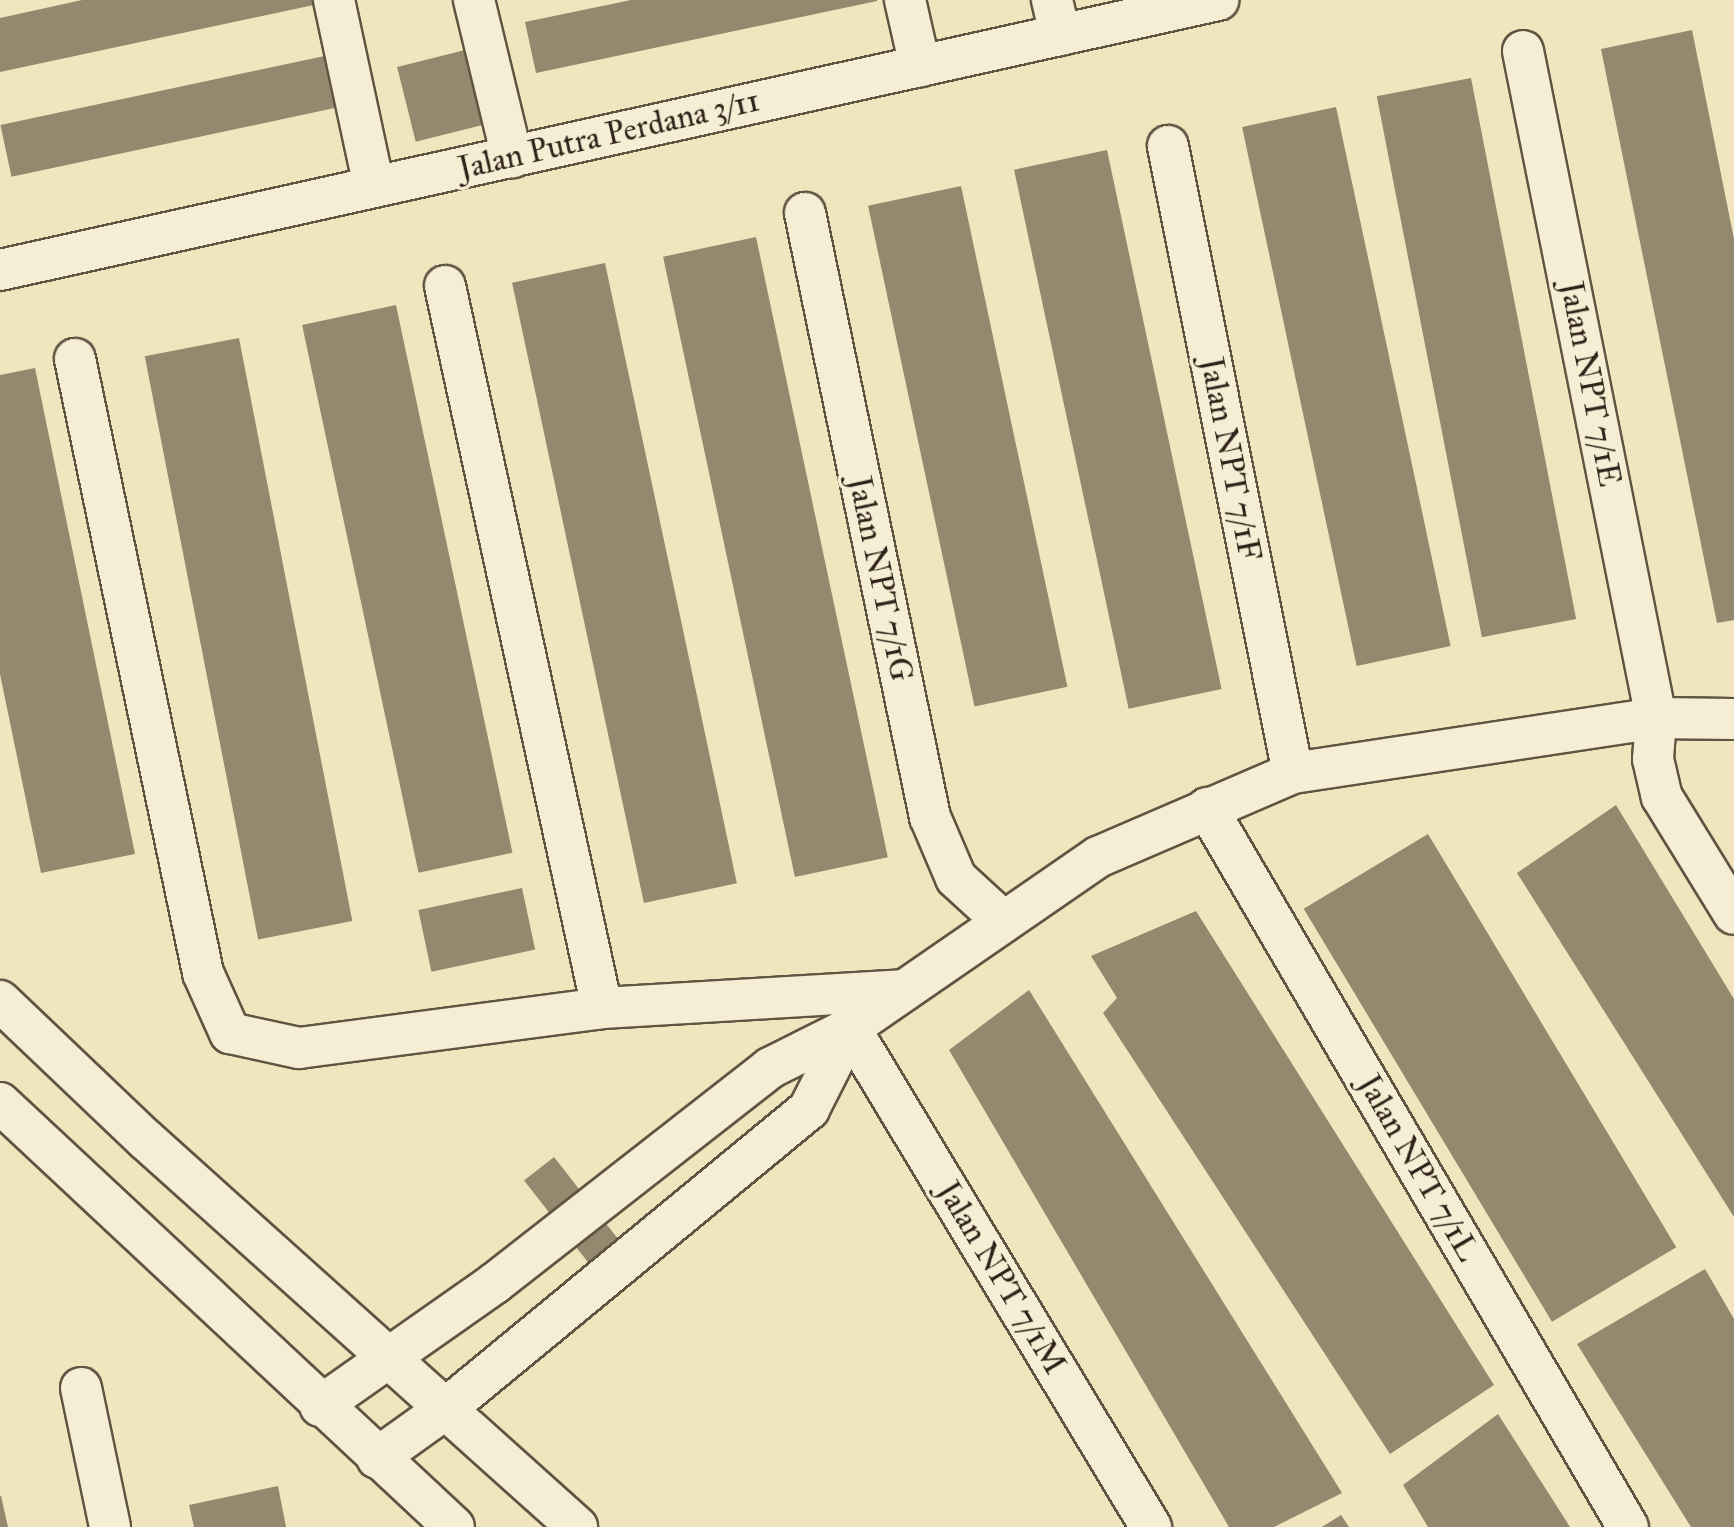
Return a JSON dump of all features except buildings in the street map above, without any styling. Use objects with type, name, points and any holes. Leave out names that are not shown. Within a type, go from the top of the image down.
[{"type":"street","points":[[334,0],[374,187]]},
{"type":"street","points":[[474,0],[512,157]]},
{"type":"street","points":[[905,0],[920,66]]},
{"type":"street","name":"Jalan Putra Perdana 3/11","points":[[0,270],[920,66],[1056,18],[1218,0]]},
{"type":"street","name":"Jalan NPT 7/1E","points":[[1523,51],[1656,718],[1653,759],[1662,797],[1734,914]]},
{"type":"street","name":"Jalan NPT 7/1F","points":[[1168,146],[1293,773]]},
{"type":"street","name":"Jalan NPT 7/1G","points":[[805,213],[930,817],[956,878],[1003,921]]},
{"type":"street","points":[[445,286],[602,1008]]},
{"type":"street","points":[[75,359],[203,973],[230,1033],[299,1048],[602,1008],[903,990]]},
{"type":"street","points":[[320,1406],[495,1283],[770,1068],[850,1028],[1098,857],[1293,773],[1656,718],[1734,719]]},
{"type":"street","name":"Jalan NPT 7/1L","points":[[1207,808],[1628,1527]]},
{"type":"street","points":[[0,1001],[444,1410],[577,1527]]},
{"type":"street","points":[[377,1458],[444,1410],[809,1109],[850,1028]]},
{"type":"street","name":"Jalan NPT 7/1M","points":[[850,1028],[1151,1527]]},
{"type":"street","points":[[0,1103],[320,1406],[454,1527]]},
{"type":"street","points":[[81,1388],[110,1527]]}]
